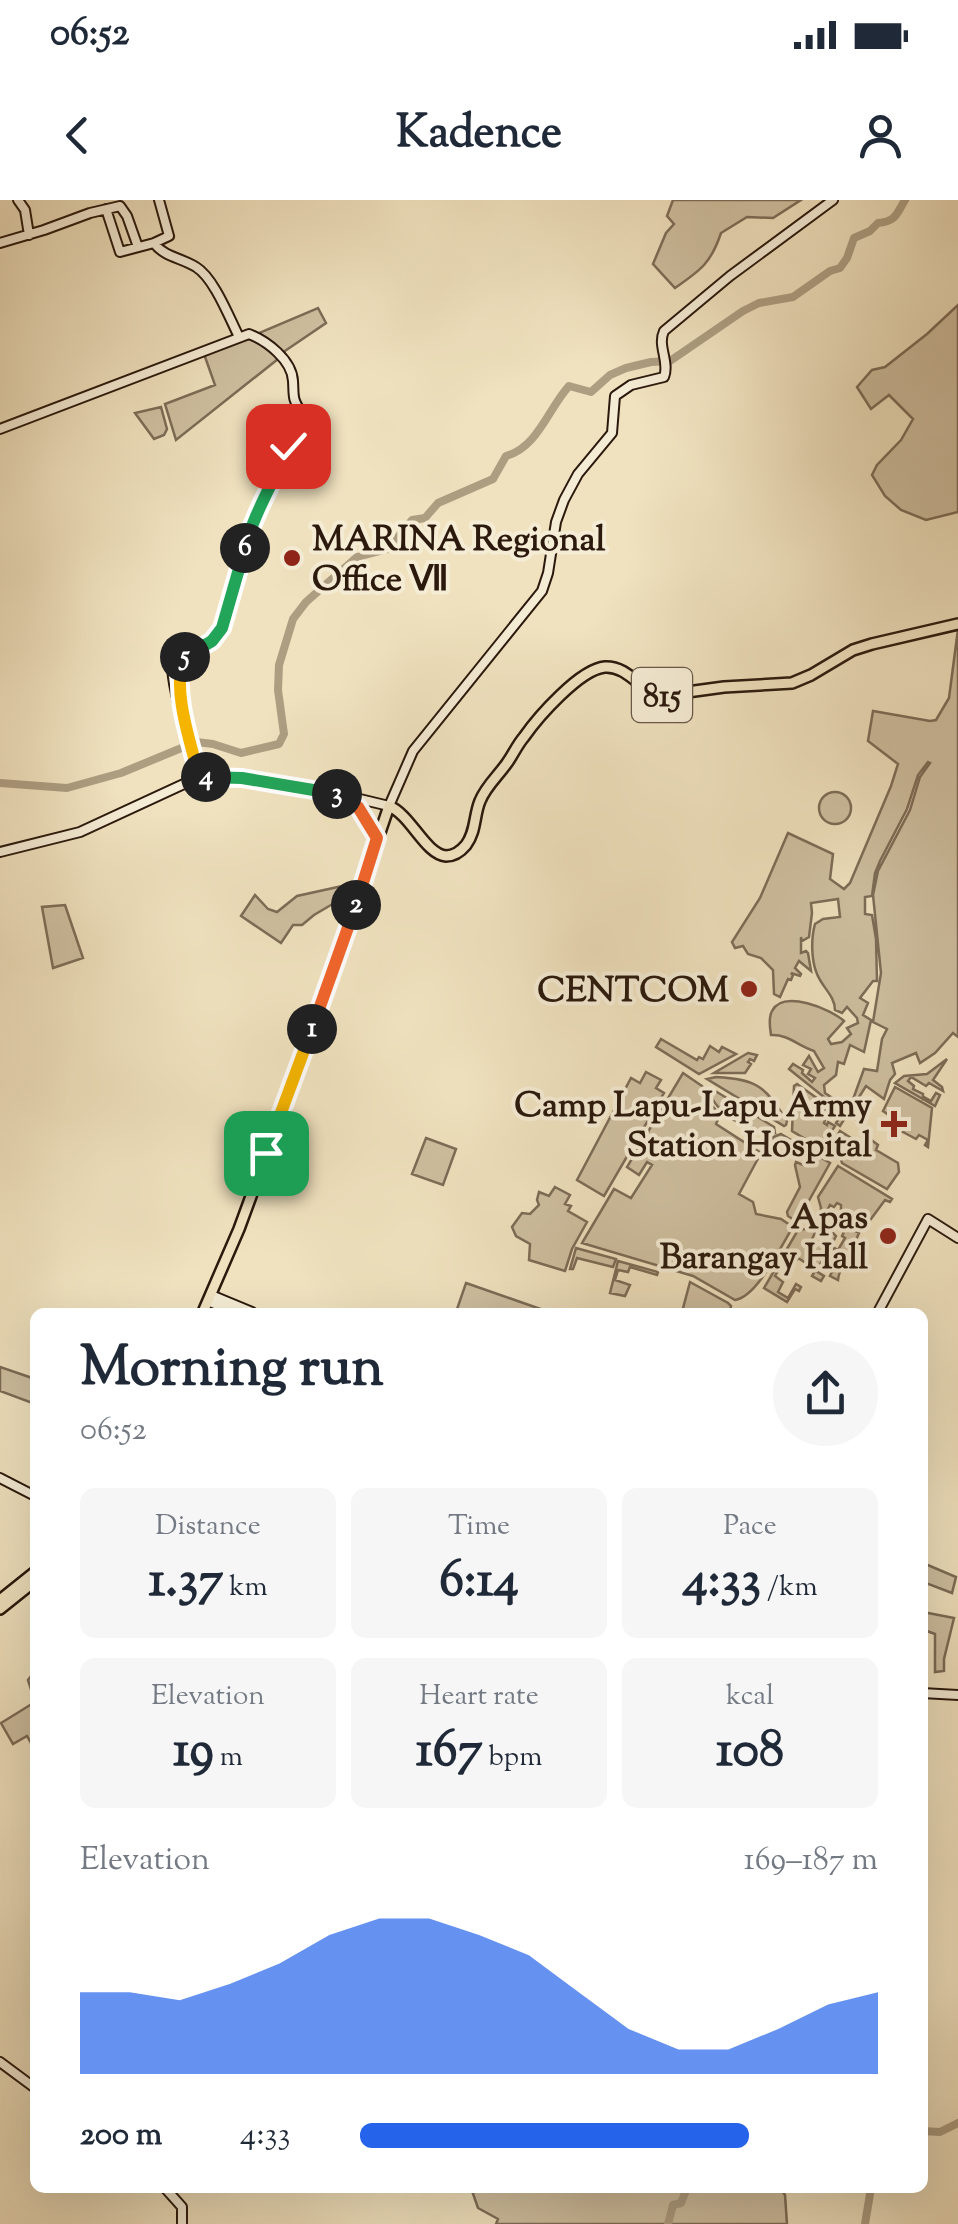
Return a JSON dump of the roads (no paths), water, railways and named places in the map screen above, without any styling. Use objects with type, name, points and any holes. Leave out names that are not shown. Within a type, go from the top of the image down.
[{"type":"main road","name":"815","points":[[389,806],[406,816],[437,852],[450,856],[459,851],[470,838],[484,792],[524,737],[568,690],[598,668],[625,672],[658,696],[724,686],[792,683],[853,650],[958,624]]},
{"type":"main road","points":[[338,794],[360,809],[377,838]]},
{"type":"main road","points":[[206,1308],[239,1229],[324,997],[389,806]]},
{"type":"main road","points":[[0,1600],[30,1576]]},
{"type":"main road","points":[[0,1609],[30,1585]]},
{"type":"street","points":[[18,200],[25,210],[28,235]]},
{"type":"street","points":[[106,209],[120,252],[169,236],[159,200]]},
{"type":"street","points":[[0,852],[80,832],[199,777],[242,778],[389,806],[414,751],[542,591],[564,500],[578,474],[612,433],[615,396],[632,385],[664,377],[660,338],[664,331],[832,200]]},
{"type":"street","points":[[0,243],[120,206],[138,248]]},
{"type":"street","points":[[154,242],[158,249],[206,275],[239,336]]},
{"type":"street","points":[[0,429],[239,336],[257,337],[286,363],[292,375],[293,398],[301,412],[250,530],[225,622],[212,641],[172,668],[176,697],[199,777]]},
{"type":"street","points":[[880,1308],[928,1219],[958,1238]]},
{"type":"street","points":[[210,1298],[227,1308]]},
{"type":"street","points":[[210,1298],[240,1308]]},
{"type":"street","points":[[0,1478],[30,1493]]},
{"type":"street","points":[[0,1478],[30,1493]]},
{"type":"street","points":[[928,1694],[958,1696]]},
{"type":"street","points":[[0,2062],[30,2084]]},
{"type":"street","points":[[169,2193],[182,2207],[182,2224]]},
{"type":"waterway","points":[[0,783],[67,788],[121,773],[196,742],[241,753],[279,744],[284,734],[279,665],[293,619],[306,602],[357,557],[388,549],[412,520],[425,518],[438,503],[493,479],[506,456],[534,436],[569,386],[591,392],[610,375],[626,368],[670,361],[743,311],[759,303],[793,297],[840,268],[854,238],[892,219],[905,200]]},
{"type":"waterway","points":[[928,2131],[940,2132],[958,2123]]},
{"type":"waterway","points":[[668,2224],[673,2205],[681,2203],[685,2193]]},
{"type":"waterway","points":[[865,2224],[870,2193]]},
{"type":"place","name":"MARINA Regional Office Ⅶ","points":[[292,558]]},
{"type":"place","name":"CENTCOM","points":[[749,989]]},
{"type":"place","name":"Camp Lapu-Lapu Army Station Hospital","points":[[894,1124]]},
{"type":"place","name":"Apas Barangay Hall","points":[[888,1236]]}]
